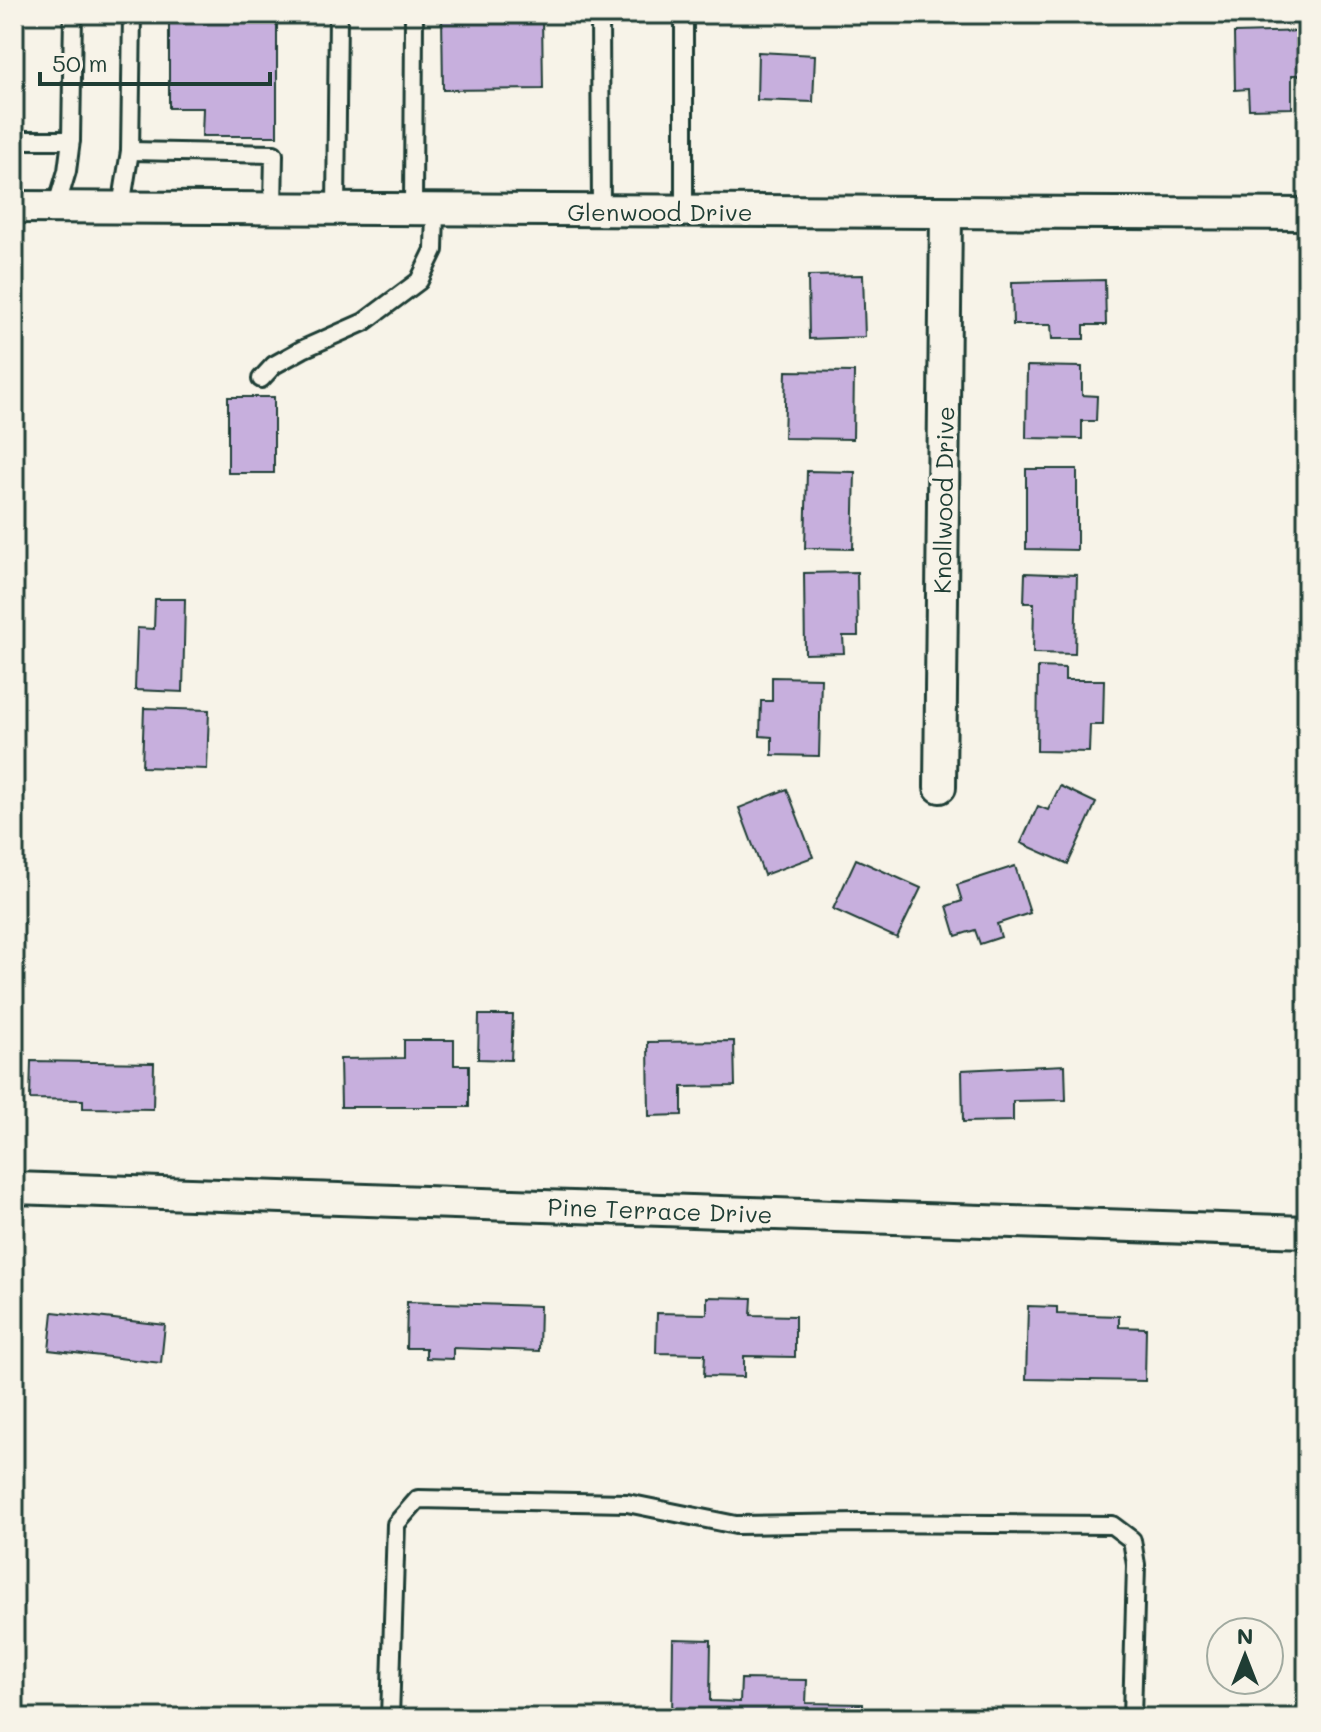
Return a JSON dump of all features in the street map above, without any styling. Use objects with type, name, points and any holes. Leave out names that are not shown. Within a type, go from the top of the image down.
[{"type":"street","name":"Glenwood Drive","points":[[14,207],[1307,214]]},
{"type":"street","name":"Knollwood Drive","points":[[940,787],[946,213]]},
{"type":"street","name":"Pine Terrace Drive","points":[[14,1188],[1307,1232]]},
{"type":"lane","points":[[56,208],[67,171],[71,140],[73,14]]},
{"type":"lane","points":[[121,207],[130,151],[132,14]]},
{"type":"lane","points":[[336,208],[338,14]]},
{"type":"lane","points":[[261,379],[274,365],[364,322],[419,281],[434,250],[424,209],[414,14]]},
{"type":"lane","points":[[600,14],[601,210]]},
{"type":"lane","points":[[684,14],[684,211]]},
{"type":"lane","points":[[14,140],[71,140]]},
{"type":"lane","points":[[130,151],[274,154],[273,207]]},
{"type":"lane","points":[[390,1718],[396,1524],[418,1499],[627,1503],[736,1525],[1112,1525],[1132,1540],[1136,1565],[1132,1718]]},
{"type":"building","points":[[169,14],[277,14],[277,136],[202,136],[203,108],[169,108]]},
{"type":"building","points":[[442,14],[542,14],[543,89],[443,90]]},
{"type":"building","points":[[1307,31],[1307,75],[1292,75],[1292,108],[1249,109],[1248,89],[1235,90],[1234,33]]},
{"type":"building","points":[[758,52],[815,55],[813,102],[757,100]]},
{"type":"building","points":[[863,275],[865,337],[809,339],[808,276]]},
{"type":"building","points":[[1105,280],[1106,325],[1084,325],[1084,339],[1052,339],[1051,325],[1013,325],[1012,282]]},
{"type":"building","points":[[1027,366],[1082,367],[1082,395],[1097,396],[1096,421],[1082,421],[1082,439],[1026,438]]},
{"type":"building","points":[[786,371],[854,372],[853,439],[784,438]]},
{"type":"building","points":[[228,397],[274,397],[274,473],[228,473]]},
{"type":"building","points":[[1026,469],[1077,469],[1077,550],[1026,549]]},
{"type":"building","points":[[807,471],[855,472],[853,549],[805,548]]},
{"type":"building","points":[[857,572],[858,636],[843,636],[844,653],[805,654],[804,573]]},
{"type":"building","points":[[1025,573],[1077,575],[1075,654],[1033,653],[1034,603],[1024,603]]},
{"type":"building","points":[[155,599],[185,599],[183,692],[135,690],[137,628],[154,629]]},
{"type":"building","points":[[1038,667],[1065,668],[1065,680],[1104,680],[1103,725],[1090,725],[1089,752],[1037,751]]},
{"type":"building","points":[[772,677],[821,678],[819,756],[772,755],[772,737],[760,736],[761,701],[772,701]]},
{"type":"building","points":[[144,708],[209,710],[207,769],[142,767]]},
{"type":"building","points":[[1060,786],[1096,803],[1068,864],[1021,843],[1038,806],[1048,810]]},
{"type":"building","points":[[787,789],[813,857],[764,875],[739,808]]},
{"type":"building","points":[[856,859],[921,888],[897,938],[833,909]]},
{"type":"building","points":[[1015,866],[1030,913],[997,924],[1001,937],[980,944],[975,930],[956,936],[947,906],[962,901],[957,885]]},
{"type":"building","points":[[479,1015],[513,1015],[511,1060],[478,1059]]},
{"type":"building","points":[[404,1040],[454,1040],[454,1065],[469,1065],[469,1107],[341,1107],[340,1059],[404,1058]]},
{"type":"building","points":[[734,1041],[735,1086],[682,1087],[682,1115],[649,1116],[648,1042]]},
{"type":"building","points":[[31,1061],[154,1063],[153,1109],[83,1108],[83,1100],[30,1099]]},
{"type":"building","points":[[1065,1065],[1066,1100],[1013,1101],[1013,1121],[963,1122],[962,1070]]},
{"type":"building","points":[[707,1297],[752,1298],[751,1315],[795,1316],[795,1357],[744,1356],[744,1377],[704,1376],[705,1354],[656,1353],[657,1313],[707,1314]]},
{"type":"building","points":[[407,1302],[540,1306],[539,1351],[453,1348],[453,1359],[426,1358],[426,1348],[406,1348]]},
{"type":"building","points":[[1028,1306],[1057,1307],[1057,1314],[1119,1316],[1119,1327],[1146,1328],[1145,1381],[1026,1379]]},
{"type":"building","points":[[53,1312],[165,1325],[161,1363],[49,1350]]},
{"type":"building","points":[[673,1639],[711,1640],[710,1701],[740,1702],[741,1679],[807,1680],[806,1703],[863,1704],[863,1718],[672,1718]]}]
